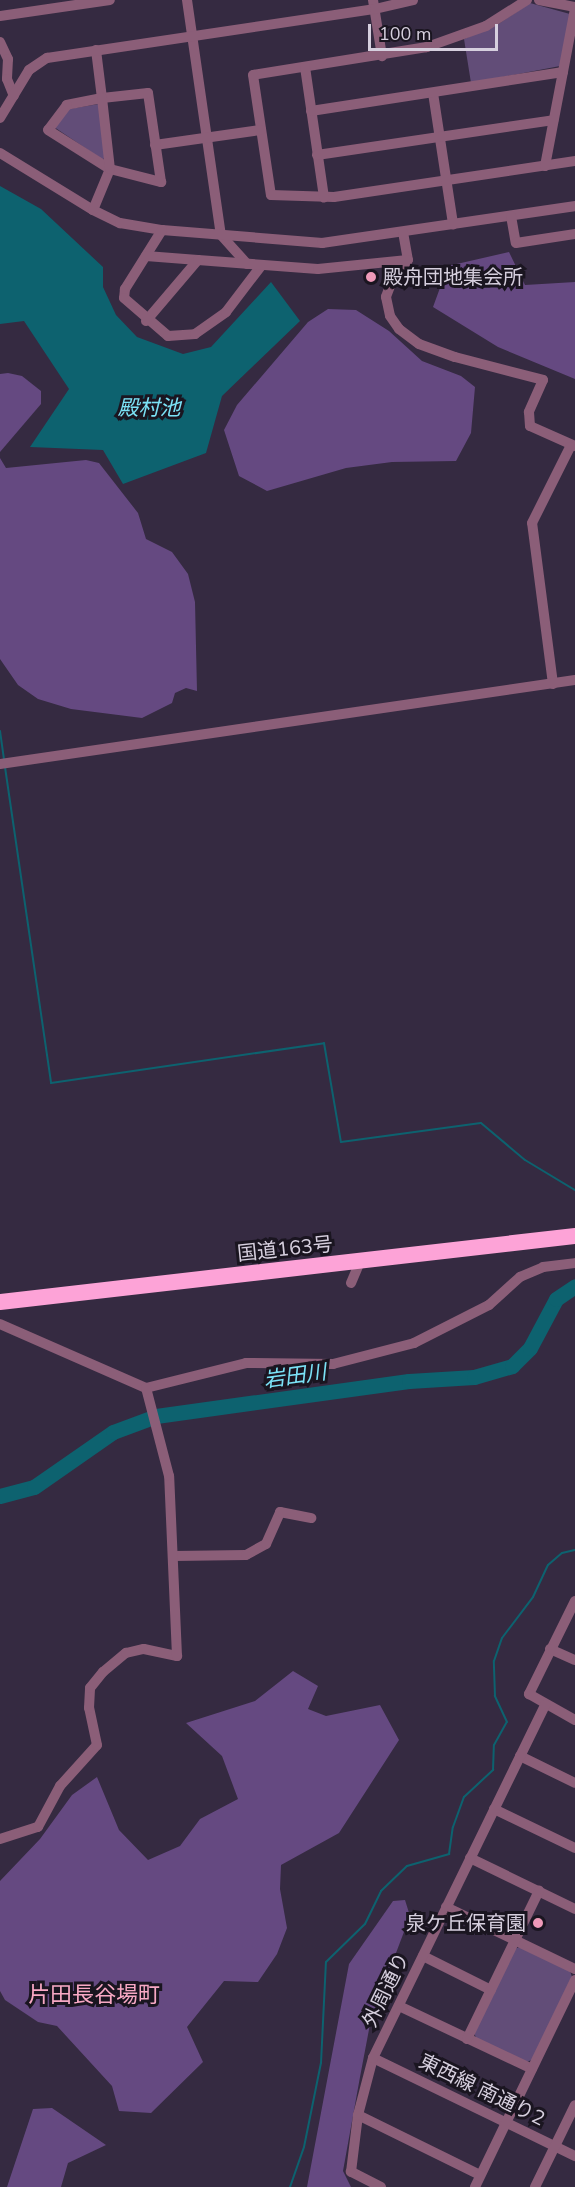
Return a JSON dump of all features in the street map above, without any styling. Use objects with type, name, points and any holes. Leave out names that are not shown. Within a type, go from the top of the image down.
[{"type":"highway","name":"国道163号","points":[[0,1302],[575,1236]]},
{"type":"street","points":[[0,16],[110,0]]},
{"type":"street","points":[[187,0],[221,235],[247,264]]},
{"type":"street","points":[[0,118],[36,62],[96,50],[413,0]]},
{"type":"street","points":[[527,0],[471,32],[427,47],[253,75],[271,195],[324,198],[575,161]]},
{"type":"street","points":[[539,0],[575,8],[545,166]]},
{"type":"street","points":[[374,5],[382,56]]},
{"type":"street","points":[[0,42],[8,59],[7,79],[14,96]]},
{"type":"street","points":[[93,210],[110,169],[96,50]]},
{"type":"street","points":[[305,67],[324,198]]},
{"type":"street","points":[[311,111],[562,72]]},
{"type":"street","points":[[148,93],[155,145],[161,182],[110,169],[48,130],[67,105],[148,93]]},
{"type":"street","points":[[433,93],[453,224]]},
{"type":"street","points":[[317,155],[553,120]]},
{"type":"street","points":[[155,145],[261,130]]},
{"type":"street","points":[[0,153],[93,210],[120,223],[162,230],[322,243],[575,206]]},
{"type":"street","points":[[511,216],[516,243],[575,234]]},
{"type":"street","points":[[162,230],[124,293],[127,303],[146,321],[168,336],[195,334],[244,292],[261,266]]},
{"type":"street","points":[[404,232],[408,260],[392,281],[386,297],[390,316],[399,329],[419,344],[455,357],[543,380],[528,422],[532,428],[573,446],[532,523],[553,684]]},
{"type":"street","points":[[146,256],[261,266],[337,269],[408,260]]},
{"type":"street","points":[[146,321],[198,260]]},
{"type":"street","points":[[0,764],[575,680]]},
{"type":"street","points":[[351,1283],[360,1262]]},
{"type":"street","points":[[0,1323],[146,1388],[246,1363],[333,1364],[414,1343],[489,1305],[520,1277],[543,1267],[575,1263]]},
{"type":"street","points":[[0,1839],[38,1827],[60,1786],[97,1745],[88,1708],[90,1688],[103,1672],[126,1653],[144,1649],[177,1656],[170,1476],[146,1388]]},
{"type":"street","points":[[174,1556],[246,1554],[266,1544],[280,1512],[311,1518]]},
{"type":"street","points":[[574,1600],[529,1694],[544,1705],[575,1720]]},
{"type":"street","points":[[550,1649],[575,1660]]},
{"type":"street","name":"外周通り","points":[[381,2187],[351,2172],[358,2115],[373,2058],[544,1705]]},
{"type":"street","points":[[520,1756],[575,1783]]},
{"type":"street","points":[[494,1809],[575,1848]]},
{"type":"street","points":[[470,1858],[575,1909]]},
{"type":"street","points":[[467,2039],[539,1891]]},
{"type":"street","points":[[446,1907],[575,1970]]},
{"type":"street","points":[[423,1956],[491,1990]]},
{"type":"street","points":[[474,2187],[575,1980]]},
{"type":"street","points":[[399,2006],[532,2069]]},
{"type":"street","name":"東西線 南通り2","points":[[373,2058],[575,2156]]},
{"type":"street","points":[[536,2187],[575,2105]]},
{"type":"street","points":[[358,2115],[480,2175]]},
{"type":"shaded area","points":[[530,3],[570,14],[560,66],[471,83],[464,39],[500,23]]},
{"type":"shaded area","points":[[99,104],[105,156],[103,160],[54,127],[69,109]]},
{"type":"shaded area","points":[[509,252],[525,285],[575,282],[575,379],[498,347],[433,307],[448,266]]},
{"type":"shaded area","points":[[328,309],[356,310],[389,331],[422,361],[461,376],[475,387],[471,433],[456,461],[392,462],[346,468],[267,491],[239,476],[224,430],[237,405],[308,322]]},
{"type":"shaded area","points":[[0,374],[22,376],[41,391],[41,404],[0,452]]},
{"type":"shaded area","points":[[0,458],[6,468],[86,460],[99,463],[138,513],[146,539],[172,552],[188,574],[195,602],[197,691],[186,688],[175,693],[172,703],[142,718],[71,709],[38,699],[18,685],[0,659]]},
{"type":"shaded area","points":[[293,1671],[318,1686],[308,1709],[326,1716],[380,1705],[399,1740],[339,1833],[281,1865],[280,1889],[287,1928],[277,1954],[258,1982],[224,1981],[187,2027],[203,2062],[151,2113],[119,2111],[112,2086],[57,2026],[38,2022],[5,2000],[0,1991],[0,1881],[40,1839],[72,1795],[97,1777],[119,1830],[148,1860],[180,1846],[200,1819],[238,1799],[222,1756],[186,1723],[255,1701]]},
{"type":"shaded area","points":[[405,1900],[410,1916],[371,2019],[360,2077],[343,2171],[351,2187],[307,2187],[349,1964],[393,1901]]},
{"type":"shaded area","points":[[520,1947],[570,1971],[572,1977],[532,2060],[526,2062],[476,2038],[474,2032],[514,1949]]},
{"type":"shaded area","points":[[52,2108],[106,2145],[68,2163],[61,2187],[7,2187],[33,2109]]},
{"type":"water","name":"殿村池","points":[[0,186],[41,209],[103,267],[103,287],[116,315],[137,337],[183,354],[211,347],[271,282],[300,321],[222,396],[206,453],[123,484],[103,450],[30,447],[69,389],[24,321],[0,324]]},
{"type":"waterway","points":[[0,731],[4,761]]},
{"type":"waterway","points":[[5,767],[51,1083],[324,1043],[341,1142],[481,1123],[525,1160],[575,1190]]},
{"type":"waterway","name":"岩田川","points":[[0,1496],[34,1487],[113,1432],[156,1416],[409,1381],[474,1377],[512,1366],[530,1348],[556,1299],[575,1286]]},
{"type":"waterway","points":[[290,2187],[304,2147],[321,2063],[326,1962],[365,1924],[381,1891],[407,1866],[449,1854],[453,1827],[464,1797],[493,1770],[494,1745],[507,1722],[495,1696],[494,1661],[502,1638],[533,1597],[548,1565],[562,1553],[575,1550]]},
{"type":"place","name":"殿舟団地集会所","points":[[371,277]]},
{"type":"place","name":"泉ケ丘保育園","points":[[538,1923]]},
{"type":"district","name":"片田長谷場町","points":[[94,1996]]}]
